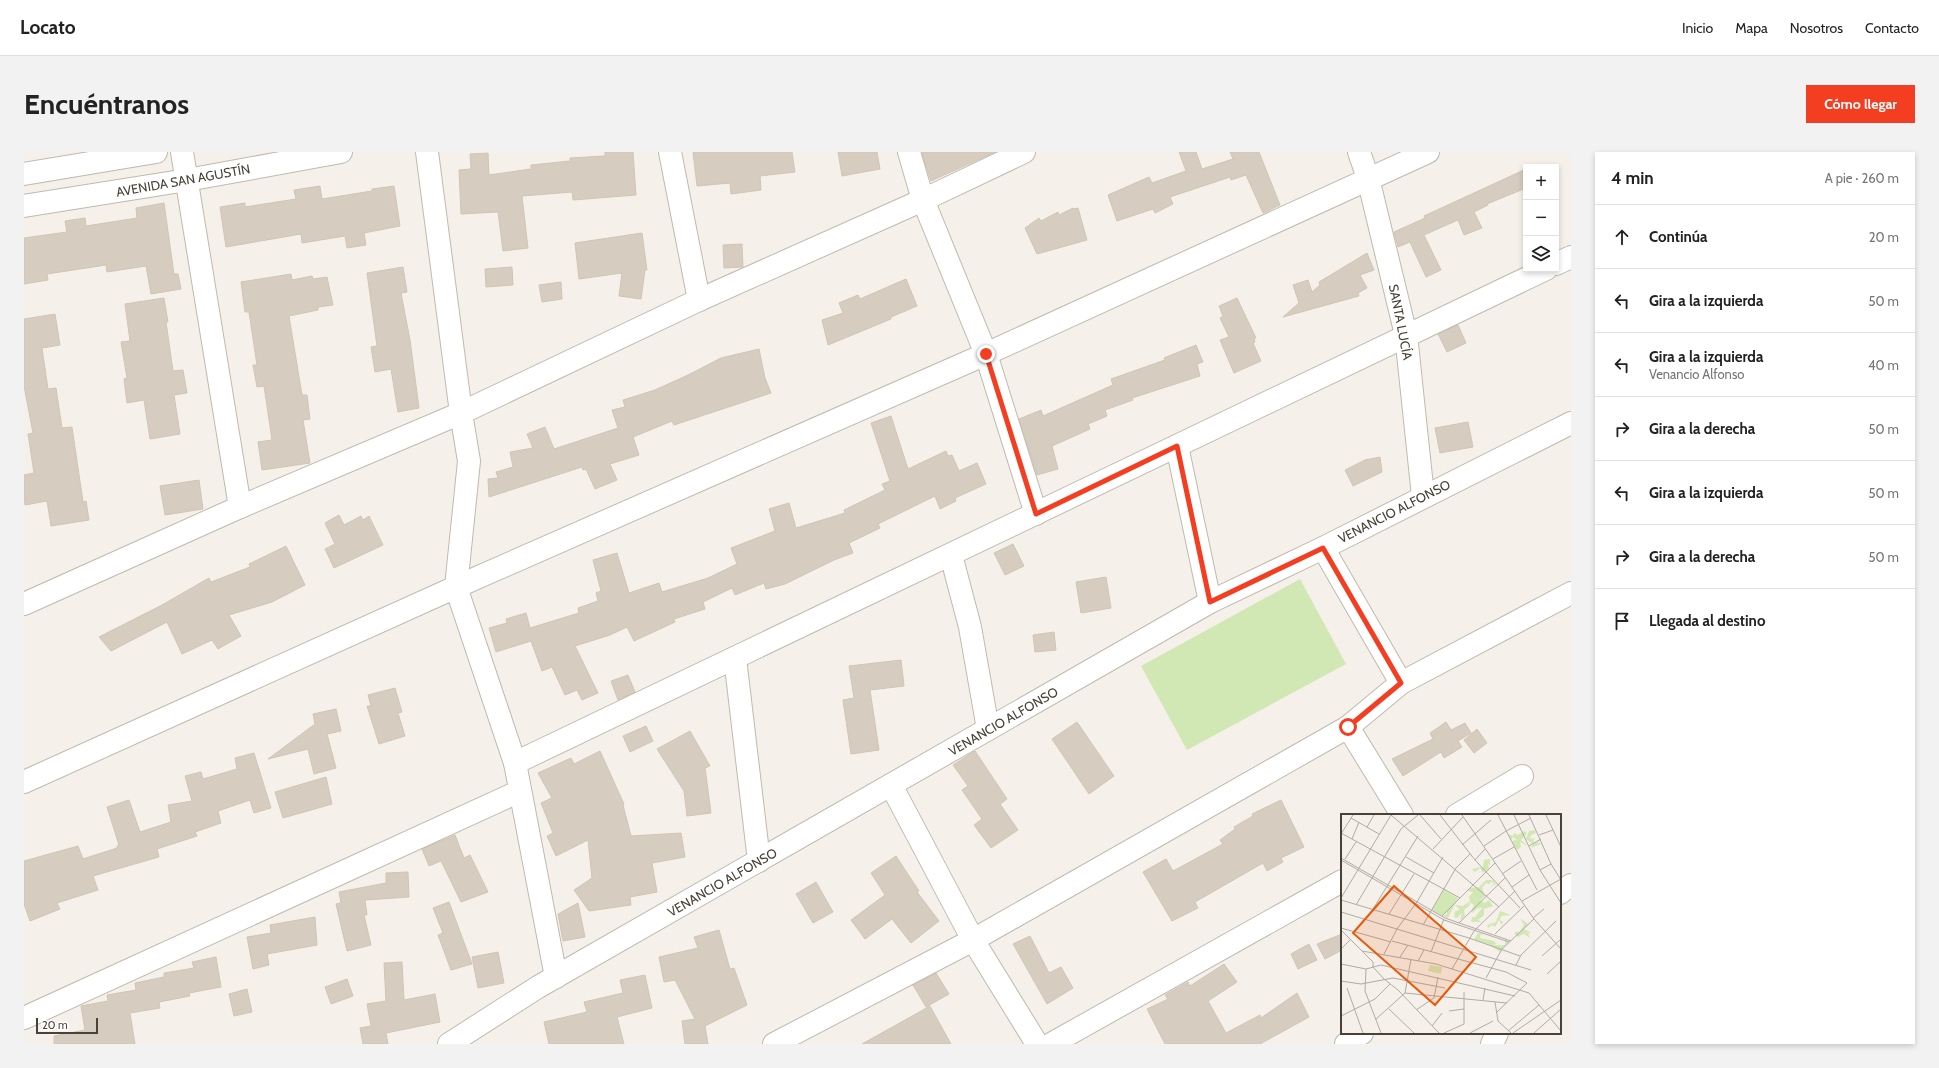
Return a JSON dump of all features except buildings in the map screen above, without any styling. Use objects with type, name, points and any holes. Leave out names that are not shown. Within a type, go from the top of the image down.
[{"type":"street","points":[[24,174],[156,152]]},
{"type":"street","points":[[182,152],[240,507]]},
{"type":"street","name":"AVENIDA SAN AGUSTÍN","points":[[24,206],[187,180],[341,152]]},
{"type":"street","points":[[427,152],[461,413],[469,460],[456,587],[514,763],[556,977]]},
{"type":"street","points":[[670,152],[699,300]]},
{"type":"street","points":[[909,152],[923,200],[986,354],[1036,514]]},
{"type":"street","points":[[24,604],[240,507],[461,413],[699,300],[923,200],[1024,152]]},
{"type":"street","name":"SANTA LUCÍA","points":[[1359,152],[1368,178],[1406,335],[1423,496]]},
{"type":"street","points":[[24,782],[456,587],[986,354],[1368,178],[1428,152]]},
{"type":"street","points":[[1559,263],[1571,257]]},
{"type":"street","points":[[514,763],[1540,272]]},
{"type":"street","name":"VENANCIO ALFONSO","points":[[449,1044],[556,977],[1210,602],[1323,548],[1423,496],[1571,423]]},
{"type":"street","points":[[1177,446],[1210,602]]},
{"type":"street","points":[[1323,548],[1401,683]]},
{"type":"street","points":[[951,555],[970,627],[988,729]]},
{"type":"street","points":[[774,1044],[973,940],[1348,727],[1401,683],[1571,593]]},
{"type":"street","points":[[735,658],[759,861]]},
{"type":"street","points":[[1348,727],[1401,814]]},
{"type":"street","points":[[1459,814],[1522,776]]},
{"type":"street","points":[[891,786],[973,940],[1037,1044]]},
{"type":"street","points":[[24,1018],[520,791]]},
{"type":"street","points":[[1051,1044],[1341,882]]},
{"type":"street","points":[[1561,892],[1571,885]]},
{"type":"street","points":[[1346,1044],[1361,1034]]},
{"type":"street","points":[[1492,1044],[1497,1034]]},
{"type":"green space","points":[[1300,579],[1346,664],[1187,750],[1141,666]]},
{"type":"route","points":[[986,354],[1036,514],[1177,446],[1210,602],[1323,548],[1401,683],[1348,727]]}]
